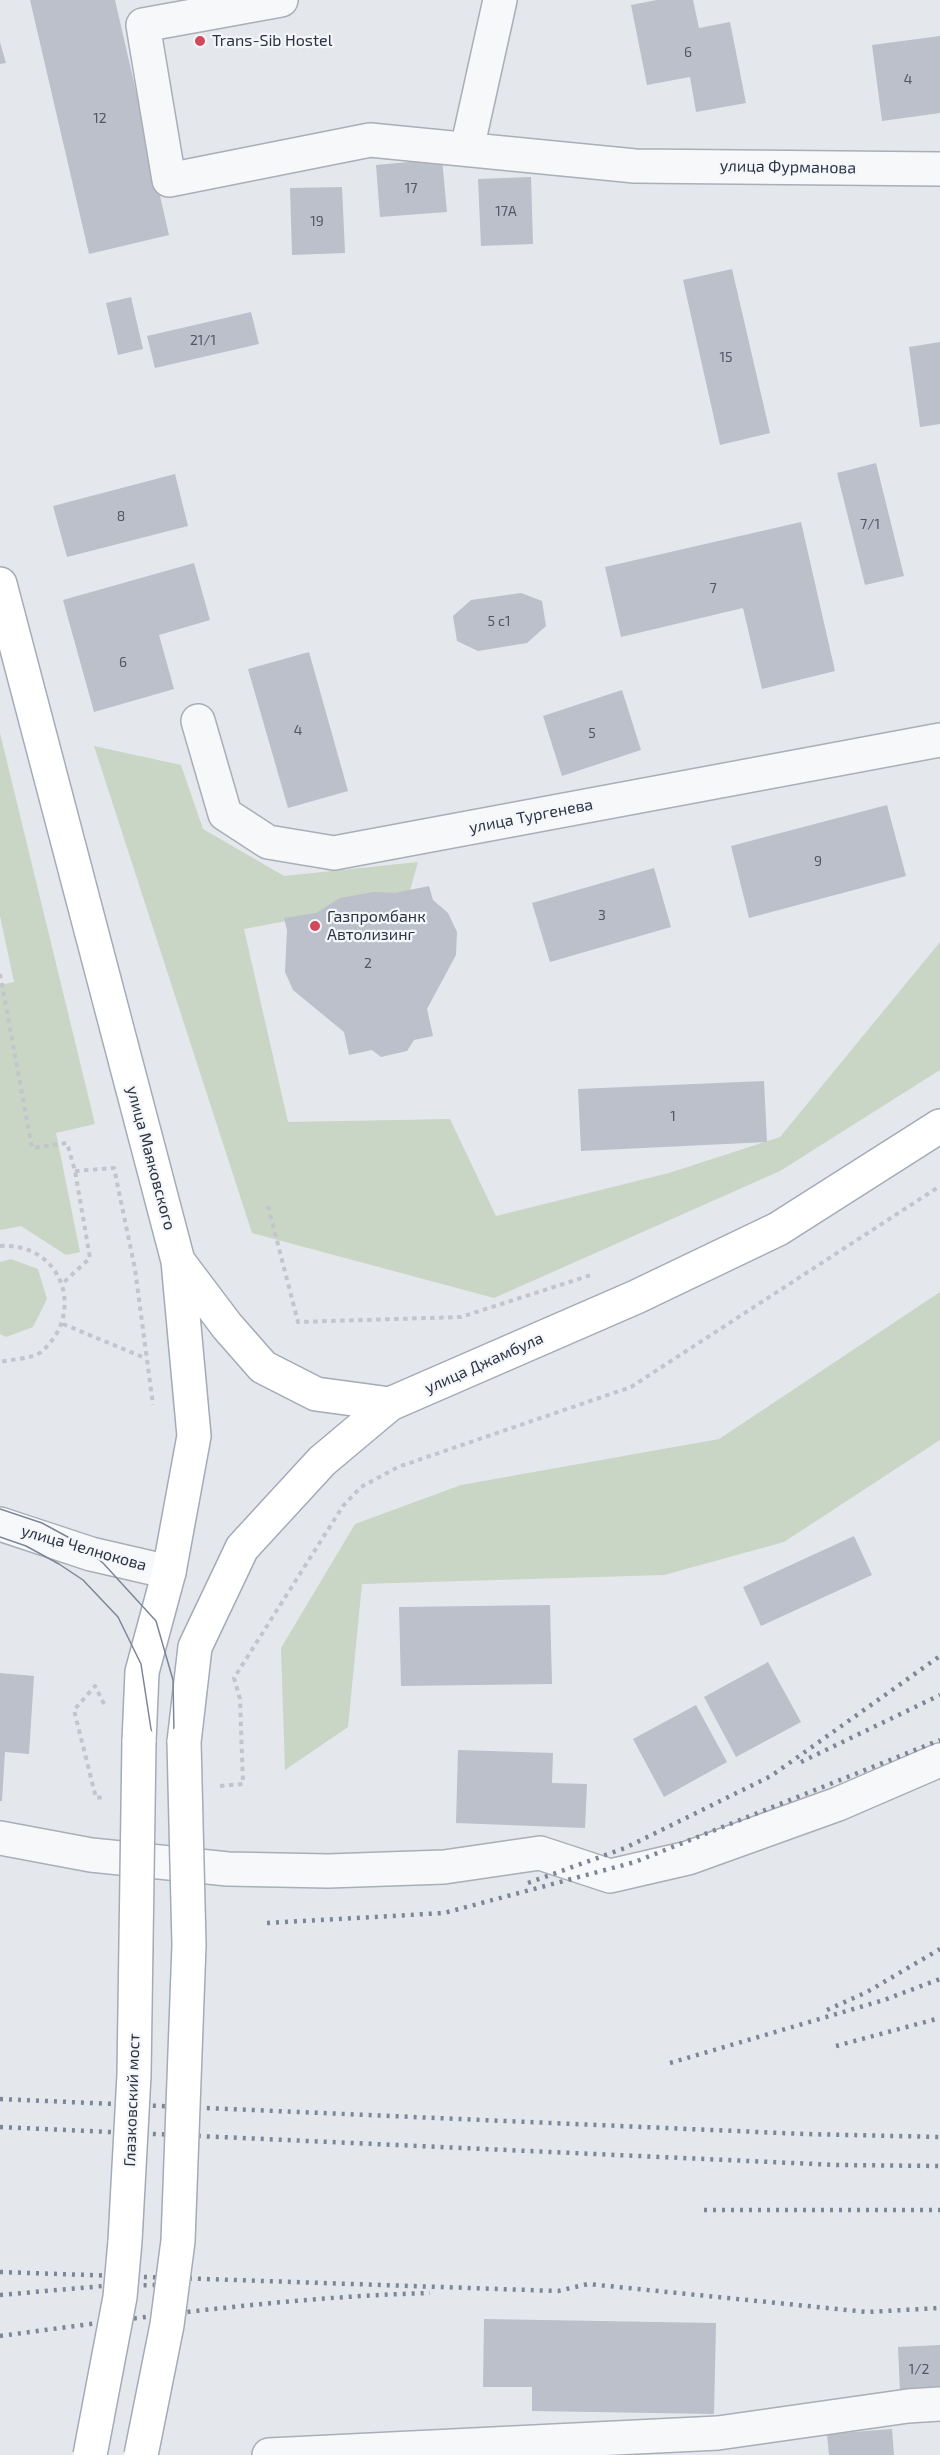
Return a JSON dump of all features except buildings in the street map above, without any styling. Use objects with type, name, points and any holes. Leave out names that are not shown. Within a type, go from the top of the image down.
[{"type":"main road","name":"улица Маяковского","points":[[0,584],[178,1261],[194,1436],[169,1572],[142,1672],[139,1742]]},
{"type":"main road","name":"улица Джамбула","points":[[141,2455],[167,2325],[178,2241],[189,1945],[184,1742],[195,1647],[242,1548],[322,1461],[390,1404],[636,1297],[778,1228],[940,1126]]},
{"type":"main road","points":[[178,1261],[227,1326],[263,1367],[316,1394],[390,1404]]},
{"type":"main road","points":[[169,1572],[198,1641]]},
{"type":"main road","name":"Глазковский мост","points":[[90,2455],[120,2297],[125,2241],[134,2075],[139,1742]]},
{"type":"street","name":"улица Фурманова","points":[[281,0],[143,25],[169,180],[370,140],[635,166],[940,169]]},
{"type":"street","points":[[467,149],[500,0]]},
{"type":"street","name":"улица Тургенева","points":[[198,721],[225,814],[268,842],[334,853],[940,740]]},
{"type":"street","name":"улица Челнокова","points":[[0,1524],[91,1554],[169,1572]]},
{"type":"street","points":[[0,1838],[91,1855],[228,1869],[328,1870],[444,1867],[540,1853],[610,1876],[688,1858],[838,1804],[940,1760]]},
{"type":"street","points":[[269,2455],[718,2433],[908,2406],[940,2404]]},
{"type":"path","points":[[0,974],[32,1148],[67,1143],[75,1171],[90,1258],[63,1283]]},
{"type":"path","points":[[75,1171],[114,1168],[135,1269],[154,1413]]},
{"type":"path","points":[[243,1784],[240,1699],[234,1678],[343,1506],[361,1487],[398,1467],[631,1387],[940,1186]]},
{"type":"path","points":[[268,1206],[298,1322],[461,1317],[598,1273]]},
{"type":"path","points":[[0,1246],[16,1245],[49,1262],[63,1283],[63,1324],[39,1353],[0,1362]]},
{"type":"path","points":[[63,1324],[145,1358]]},
{"type":"path","points":[[95,1686],[74,1710],[96,1798]]},
{"type":"green space","points":[[0,733],[95,1124],[56,1133],[80,1252],[66,1255],[21,1226],[0,1230],[0,985],[14,982],[0,916]]},
{"type":"green space","points":[[94,746],[181,765],[203,829],[284,876],[418,862],[408,898],[244,929],[288,1122],[450,1119],[496,1216],[669,1173],[780,1137],[940,942],[940,1070],[780,1171],[494,1298],[252,1233]]},
{"type":"green space","points":[[11,1259],[38,1269],[47,1299],[33,1327],[6,1337],[0,1334],[0,1262]]},
{"type":"green space","points":[[940,1292],[940,1440],[784,1542],[664,1575],[362,1584],[348,1727],[285,1770],[281,1648],[355,1524],[461,1485],[719,1439]]},
{"type":"tram line","points":[[0,1509],[42,1523],[77,1542],[103,1563],[156,1621],[173,1680],[178,1945],[167,2237],[162,2296],[128,2455]]},
{"type":"tram line","points":[[0,1537],[26,1546],[83,1580],[118,1617],[141,1664],[153,1742],[153,1945],[142,2236],[137,2291],[105,2455]]},
{"type":"railway","points":[[528,1883],[625,1848],[771,1776],[940,1656]]},
{"type":"railway","points":[[801,1762],[940,1695]]},
{"type":"railway","points":[[267,1923],[444,1913],[635,1862],[940,1740]]},
{"type":"railway","points":[[827,2010],[867,1992],[940,1949]]},
{"type":"railway","points":[[670,2063],[884,2000],[940,1979]]},
{"type":"railway","points":[[836,2046],[940,2018]]},
{"type":"railway","points":[[0,2099],[804,2134],[940,2137]]},
{"type":"railway","points":[[0,2127],[837,2165],[940,2166]]},
{"type":"railway","points":[[704,2210],[940,2210]]},
{"type":"railway","points":[[0,2272],[558,2291],[588,2284],[867,2312],[940,2308]]},
{"type":"railway","points":[[0,2295],[103,2286],[159,2285]]},
{"type":"railway","points":[[0,2336],[268,2303],[430,2293]]},
{"type":"place","name":"Trans-Sib Hostel","points":[[200,41]]},
{"type":"place","name":"Газпромбанк Автолизинг","points":[[315,926]]}]
